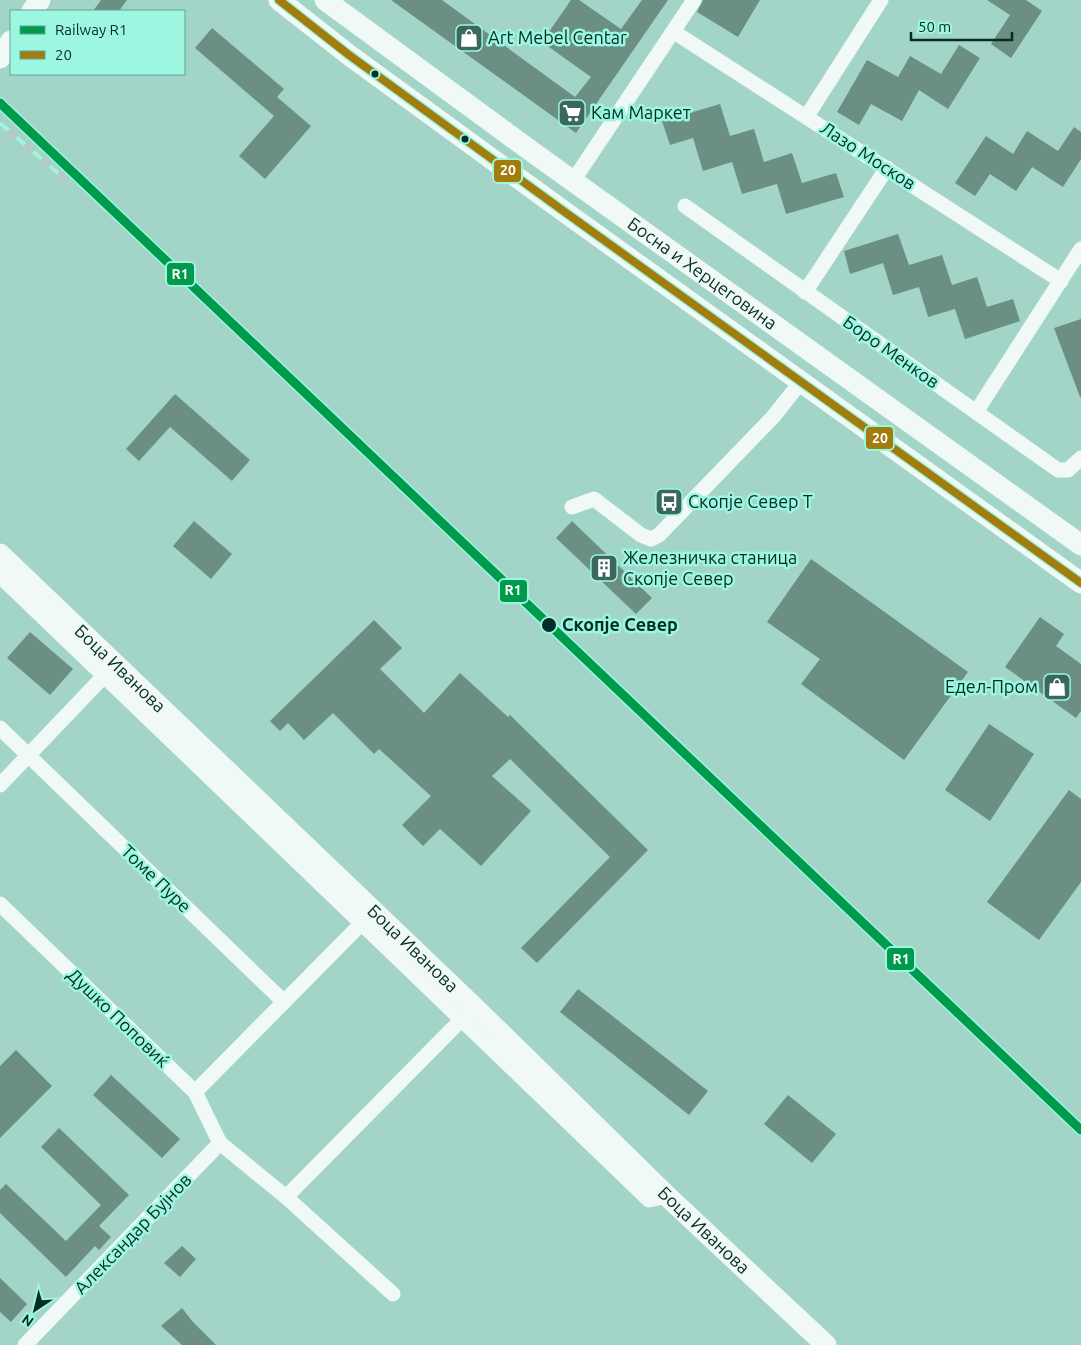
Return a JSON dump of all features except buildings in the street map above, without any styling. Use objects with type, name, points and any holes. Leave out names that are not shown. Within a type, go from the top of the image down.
[{"type":"street","name":"Босна и Херцеговина","points":[[279,0],[348,55],[800,383],[1081,583]]},
{"type":"street","name":"Босна и Херцеговина","points":[[324,0],[1081,545]]},
{"type":"street","points":[[573,181],[694,0]]},
{"type":"street","points":[[807,116],[881,0]]},
{"type":"street","name":"Лазо Москов","points":[[674,32],[1061,281]]},
{"type":"street","points":[[0,58],[10,43]]},
{"type":"street","points":[[805,292],[887,168]]},
{"type":"street","name":"Боро Менков","points":[[685,206],[1058,470],[1068,470],[1081,458]]},
{"type":"street","points":[[976,412],[1081,249]]},
{"type":"street","points":[[572,507],[594,499],[641,535],[651,539],[659,535],[773,417],[800,383]]},
{"type":"street","name":"Боца Иванова","points":[[0,554],[192,750],[468,1013],[826,1345]]},
{"type":"street","points":[[0,576],[104,676],[192,750],[361,924],[468,1013],[286,1197]]},
{"type":"street","points":[[0,785],[104,676]]},
{"type":"street","name":"Томе Пуре","points":[[0,728],[284,1002]]},
{"type":"street","name":"Душко Поповиќ","points":[[0,904],[195,1092],[220,1143]]},
{"type":"street","points":[[195,1092],[361,924]]},
{"type":"street","points":[[220,1143],[286,1197],[393,1294]]},
{"type":"street","name":"Александар Бујнов","points":[[25,1345],[220,1143]]},
{"type":"railway","points":[[0,103],[1081,1130]]},
{"type":"railway","points":[[0,123],[65,179]]},
{"type":"rail line","name":"R1","points":[[0,103],[1081,1130]]},
{"type":"transit line","name":"20","points":[[279,0],[349,55],[562,210],[1081,583]]},
{"type":"place","name":"Art Mebel Centar","points":[[469,38]]},
{"type":"place","name":"Кам Маркет","points":[[572,113]]},
{"type":"place","name":"Скопје Север Т","points":[[669,502]]},
{"type":"place","name":"Железничка станица Скопје Север","points":[[604,568]]},
{"type":"place","name":"Скопје Север","points":[[549,625]]},
{"type":"place","name":"Едел-Пром","points":[[1057,687]]}]
